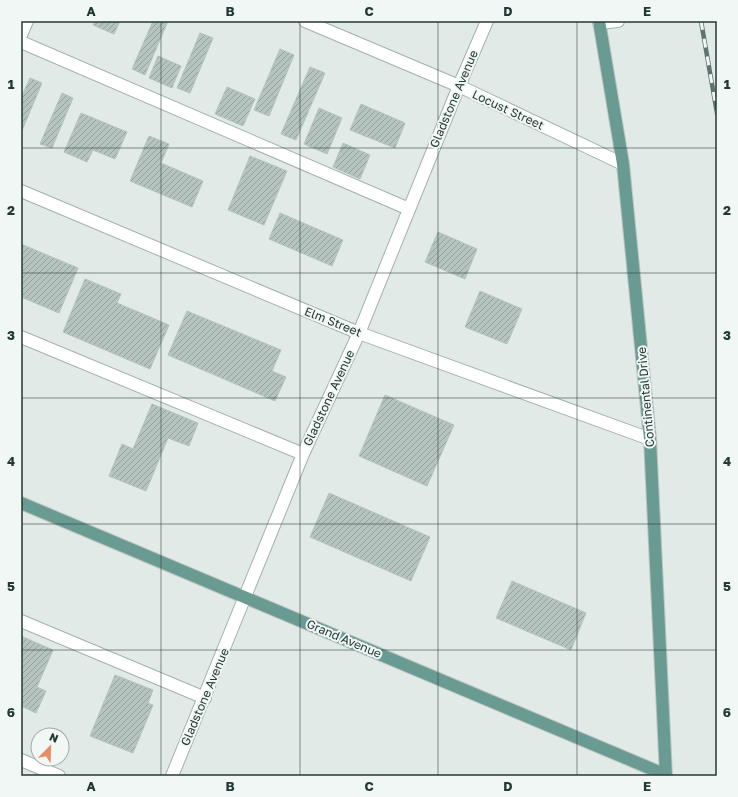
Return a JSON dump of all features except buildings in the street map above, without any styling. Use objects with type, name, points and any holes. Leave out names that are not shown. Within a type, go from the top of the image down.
[{"type":"main road","name":"Continental Drive","points":[[599,22],[622,164],[650,439],[666,775]]},
{"type":"main road","name":"Grand Avenue","points":[[21,503],[666,775]]},
{"type":"street","points":[[21,35],[27,21]]},
{"type":"street","name":"Locust Street","points":[[304,21],[459,86],[622,164]]},
{"type":"street","name":"Gladstone Avenue","points":[[172,776],[304,454],[359,333],[459,86],[488,21]]},
{"type":"street","points":[[599,22],[618,21]]},
{"type":"street","points":[[21,42],[409,208]]},
{"type":"street","name":"Elm Street","points":[[21,191],[359,333],[650,439]]},
{"type":"street","points":[[21,337],[304,454]]},
{"type":"street","points":[[21,621],[205,698]]},
{"type":"street","points":[[21,760],[59,776]]},
{"type":"railway","points":[[701,21],[717,113]]}]
